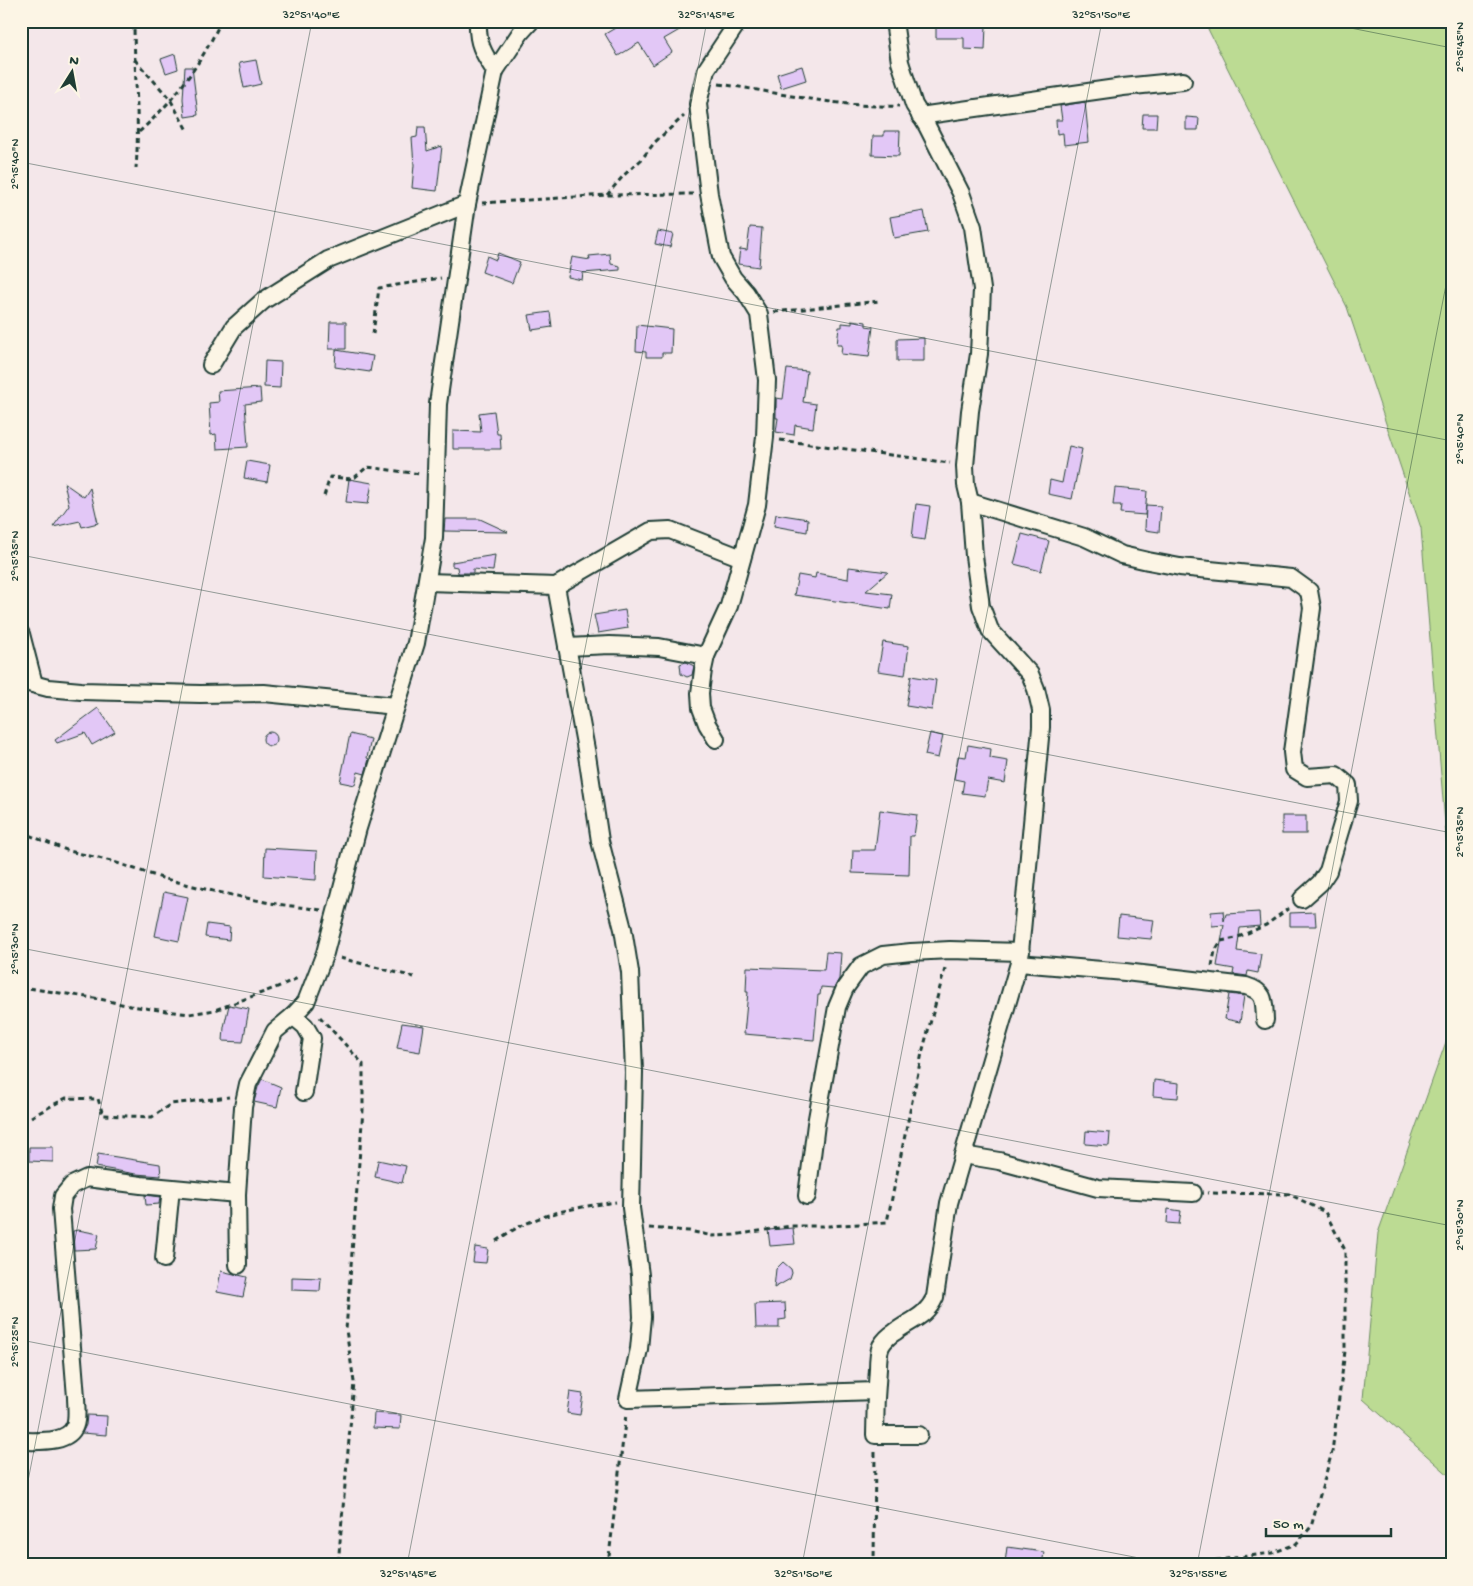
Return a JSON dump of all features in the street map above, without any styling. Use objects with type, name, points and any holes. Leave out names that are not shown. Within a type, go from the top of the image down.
[{"type":"street","points":[[478,21],[478,38],[482,51],[495,70]]},
{"type":"street","points":[[238,1265],[237,1194],[245,1095],[248,1084],[270,1037],[274,1031],[293,1016],[306,1002],[322,961],[358,828],[416,643],[434,538],[438,404],[467,204],[495,70],[521,32],[531,21]]},
{"type":"street","points":[[716,739],[707,724],[701,708],[700,693],[706,656],[729,606],[757,505],[765,437],[767,380],[758,314],[721,257],[709,194],[698,104],[706,70],[734,28],[736,21]]},
{"type":"street","points":[[894,21],[900,62],[917,111],[961,193],[973,227],[982,289],[979,354],[970,411],[965,466],[974,556],[981,606],[990,630],[1030,674],[1041,710],[1042,727],[1020,958],[949,1203],[935,1297],[930,1307],[923,1314],[894,1333],[881,1346],[876,1391],[875,1435],[920,1435]]},
{"type":"street","points":[[917,111],[1183,81]]},
{"type":"street","points":[[211,365],[234,327],[263,300],[328,260],[467,204]]},
{"type":"street","points":[[970,502],[1084,537],[1122,554],[1148,561],[1291,578],[1308,591],[1312,608],[1292,752],[1294,770],[1307,777],[1336,775],[1348,785],[1349,802],[1328,871],[1311,892],[1302,899]]},
{"type":"street","points":[[427,582],[556,586],[651,531],[670,530],[742,558]]},
{"type":"street","points":[[556,586],[587,755],[600,841],[623,929],[630,972],[634,1072],[631,1200],[640,1275],[642,1317],[639,1349],[628,1398],[876,1391]]},
{"type":"street","points":[[21,634],[27,683],[48,688],[81,692],[264,693],[396,706]]},
{"type":"street","points":[[567,647],[610,645],[659,647],[706,656]]},
{"type":"street","points":[[808,1196],[816,1124],[836,1007],[844,988],[861,966],[883,956],[950,950],[1246,986],[1261,993],[1264,1003],[1265,1020]]},
{"type":"street","points":[[293,1016],[305,1026],[312,1038],[304,1092]]},
{"type":"street","points":[[963,1155],[998,1161],[1098,1188],[1193,1193]]},
{"type":"street","points":[[21,1441],[54,1439],[68,1435],[75,1426],[76,1410],[61,1209],[63,1196],[72,1185],[87,1178],[237,1194]]},
{"type":"street","points":[[164,1259],[171,1188]]},
{"type":"path","points":[[134,21],[138,132],[136,168]]},
{"type":"path","points":[[138,132],[160,113],[188,78],[207,50],[221,21]]},
{"type":"path","points":[[134,60],[170,99],[188,132]]},
{"type":"path","points":[[703,82],[820,100],[917,111]]},
{"type":"path","points":[[607,195],[655,142],[698,104]]},
{"type":"path","points":[[467,204],[607,195],[709,194]]},
{"type":"path","points":[[373,334],[379,288],[457,276]]},
{"type":"path","points":[[758,314],[880,301]]},
{"type":"path","points":[[765,437],[965,466]]},
{"type":"path","points":[[324,496],[330,478],[353,479],[367,467],[436,476]]},
{"type":"path","points":[[21,832],[69,851],[111,861],[162,878],[213,891],[270,903],[336,912]]},
{"type":"path","points":[[1209,982],[1215,951],[1221,941],[1236,938],[1266,925],[1302,899]]},
{"type":"path","points":[[634,1226],[689,1231],[713,1236],[734,1235],[791,1226],[829,1226],[887,1222],[922,1053],[950,950]]},
{"type":"path","points":[[21,987],[189,1014],[215,1010],[275,988],[322,961],[414,977]]},
{"type":"path","points":[[306,1002],[363,1064],[363,1110],[346,1330],[354,1382],[338,1565]]},
{"type":"path","points":[[31,1117],[66,1098],[98,1099],[103,1115],[152,1118],[172,1104],[245,1095]]},
{"type":"path","points":[[1180,1565],[1272,1553],[1296,1544],[1311,1527],[1332,1452],[1345,1351],[1345,1250],[1325,1212],[1289,1194],[1193,1193]]},
{"type":"path","points":[[496,1241],[524,1225],[576,1208],[631,1200]]},
{"type":"path","points":[[608,1565],[628,1398]]},
{"type":"path","points":[[874,1565],[875,1435]]},
{"type":"green space","points":[[1204,21],[1452,21],[1452,911],[1421,528],[1347,307]]},
{"type":"green space","points":[[1452,1025],[1452,1478],[1363,1399],[1378,1233]]},
{"type":"building","points":[[627,21],[695,21],[664,39],[672,52],[653,65],[639,43],[618,56],[605,34]]},
{"type":"building","points":[[936,24],[986,25],[985,50],[964,49],[964,38],[936,38]]},
{"type":"building","points":[[175,54],[178,69],[166,73],[161,59]]},
{"type":"building","points":[[256,60],[261,84],[244,88],[239,63]]},
{"type":"building","points":[[802,66],[806,80],[781,88],[777,74]]},
{"type":"building","points":[[185,67],[192,67],[198,115],[185,117],[183,99]]},
{"type":"building","points":[[1085,102],[1089,142],[1064,145],[1063,133],[1057,134],[1056,120],[1062,120],[1060,106]]},
{"type":"building","points":[[1143,114],[1157,114],[1156,128],[1142,128]]},
{"type":"building","points":[[1186,117],[1199,118],[1198,130],[1186,130]]},
{"type":"building","points":[[418,127],[425,127],[427,151],[442,146],[437,191],[412,188],[414,165],[412,138],[417,137]]},
{"type":"building","points":[[884,131],[900,131],[899,156],[872,155],[873,136],[884,136]]},
{"type":"building","points":[[924,211],[928,232],[894,238],[890,217]]},
{"type":"building","points":[[750,227],[762,228],[759,267],[738,264],[740,249],[747,250]]},
{"type":"building","points":[[658,231],[673,234],[670,247],[655,244]]},
{"type":"building","points":[[498,253],[520,262],[512,283],[482,272],[487,256],[496,260]]},
{"type":"building","points":[[610,254],[611,264],[620,266],[620,270],[583,273],[582,280],[568,277],[572,257],[590,260],[589,256]]},
{"type":"building","points":[[550,312],[552,327],[532,330],[529,315]]},
{"type":"building","points":[[852,320],[866,322],[866,326],[873,327],[869,357],[841,354],[842,345],[837,345],[839,327],[842,327],[842,323],[852,324]]},
{"type":"building","points":[[330,322],[346,322],[346,349],[329,349]]},
{"type":"building","points":[[637,325],[672,329],[671,353],[662,353],[662,357],[646,357],[646,352],[636,351]]},
{"type":"building","points":[[924,338],[924,361],[897,361],[897,339]]},
{"type":"building","points":[[336,350],[373,356],[370,372],[335,367]]},
{"type":"building","points":[[265,361],[281,362],[280,388],[264,387]]},
{"type":"building","points":[[787,369],[807,371],[803,402],[816,404],[813,428],[795,425],[794,435],[776,432],[778,418],[776,418],[776,398],[783,399]]},
{"type":"building","points":[[260,388],[261,402],[245,404],[248,447],[217,449],[216,434],[211,435],[209,403],[219,402],[218,391]]},
{"type":"building","points":[[494,411],[497,434],[500,434],[501,449],[453,449],[453,431],[481,432],[479,413]]},
{"type":"building","points":[[1069,446],[1082,449],[1072,499],[1048,494],[1050,480],[1062,483]]},
{"type":"building","points":[[247,461],[270,465],[267,482],[244,478]]},
{"type":"building","points":[[349,479],[372,483],[368,504],[346,502]]},
{"type":"building","points":[[64,483],[84,497],[90,488],[98,523],[82,527],[80,521],[53,527],[69,505]]},
{"type":"building","points":[[1115,488],[1147,491],[1145,515],[1120,513],[1121,505],[1113,505]]},
{"type":"building","points":[[916,504],[930,506],[925,540],[912,538]]},
{"type":"building","points":[[1146,505],[1161,506],[1159,532],[1145,530]]},
{"type":"building","points":[[776,514],[808,519],[807,532],[774,526]]},
{"type":"building","points":[[445,519],[480,519],[508,532],[444,531]]},
{"type":"building","points":[[1022,534],[1049,541],[1041,571],[1014,564]]},
{"type":"building","points":[[495,555],[493,571],[473,569],[473,573],[458,573],[457,567],[452,566],[452,562]]},
{"type":"building","points":[[849,567],[888,572],[866,591],[892,594],[890,609],[794,595],[798,575],[815,578],[816,573],[848,579]]},
{"type":"building","points":[[625,610],[628,628],[598,633],[594,615]]},
{"type":"building","points":[[883,642],[909,646],[905,675],[878,671]]},
{"type":"building","points":[[686,662],[694,666],[692,675],[687,677],[681,674],[680,664]]},
{"type":"building","points":[[911,676],[936,680],[932,710],[906,706]]},
{"type":"building","points":[[98,708],[115,732],[92,745],[85,733],[57,743],[55,740]]},
{"type":"building","points":[[267,732],[273,732],[277,739],[273,746],[267,746],[263,742],[263,736]]},
{"type":"building","points":[[930,733],[943,736],[938,758],[925,755]]},
{"type":"building","points":[[350,734],[371,739],[365,774],[358,772],[355,785],[340,782]]},
{"type":"building","points":[[968,745],[991,749],[990,758],[1008,761],[1005,783],[988,780],[985,796],[962,793],[964,781],[954,779],[958,756],[966,757]]},
{"type":"building","points":[[880,810],[917,815],[914,836],[910,836],[909,875],[852,873],[853,850],[875,850]]},
{"type":"building","points":[[1282,816],[1306,816],[1306,834],[1282,834]]},
{"type":"building","points":[[265,848],[317,851],[316,880],[264,876]]},
{"type":"building","points":[[164,892],[188,897],[179,941],[155,936]]},
{"type":"building","points":[[1223,911],[1224,921],[1226,914],[1259,912],[1260,926],[1240,928],[1237,951],[1261,954],[1258,973],[1248,971],[1247,976],[1233,974],[1234,969],[1217,966],[1224,925],[1212,926],[1211,912]]},
{"type":"building","points":[[1315,912],[1316,926],[1290,926],[1290,913]]},
{"type":"building","points":[[1119,916],[1154,920],[1151,939],[1117,936]]},
{"type":"building","points":[[207,924],[230,927],[229,940],[205,937]]},
{"type":"building","points":[[826,952],[841,953],[839,979],[834,988],[821,987],[820,995],[818,995],[814,1040],[744,1034],[748,992],[746,992],[747,967],[824,970]]},
{"type":"building","points":[[1229,994],[1244,996],[1240,1022],[1225,1019]]},
{"type":"building","points":[[229,1005],[249,1009],[243,1042],[223,1041]]},
{"type":"building","points":[[402,1023],[424,1026],[420,1052],[397,1048]]},
{"type":"building","points":[[262,1079],[281,1087],[277,1107],[254,1102]]},
{"type":"building","points":[[1154,1080],[1179,1083],[1178,1098],[1153,1096]]},
{"type":"building","points":[[1086,1131],[1110,1133],[1109,1146],[1085,1144]]},
{"type":"building","points":[[29,1147],[53,1147],[53,1162],[29,1161]]},
{"type":"building","points":[[98,1154],[160,1164],[161,1176],[96,1167]]},
{"type":"building","points":[[378,1160],[406,1166],[402,1183],[375,1177]]},
{"type":"building","points":[[145,1195],[160,1197],[159,1204],[146,1205]]},
{"type":"building","points":[[1168,1209],[1181,1211],[1179,1224],[1167,1223]]},
{"type":"building","points":[[793,1228],[795,1244],[770,1246],[768,1230]]},
{"type":"building","points":[[78,1230],[99,1234],[96,1249],[74,1250],[73,1231]]},
{"type":"building","points":[[475,1247],[488,1249],[486,1263],[473,1262]]},
{"type":"building","points":[[783,1262],[791,1269],[790,1279],[774,1288],[776,1269]]},
{"type":"building","points":[[221,1271],[247,1277],[243,1297],[217,1292]]},
{"type":"building","points":[[292,1277],[321,1278],[320,1291],[292,1290]]},
{"type":"building","points":[[785,1303],[786,1319],[779,1320],[779,1328],[756,1328],[755,1304]]},
{"type":"building","points":[[570,1392],[583,1394],[580,1415],[567,1413]]},
{"type":"building","points":[[374,1413],[401,1415],[400,1429],[373,1428]]},
{"type":"building","points":[[87,1415],[107,1416],[106,1435],[82,1433],[86,1425]]},
{"type":"building","points":[[1007,1547],[1044,1552],[1042,1565],[1005,1563]]}]
